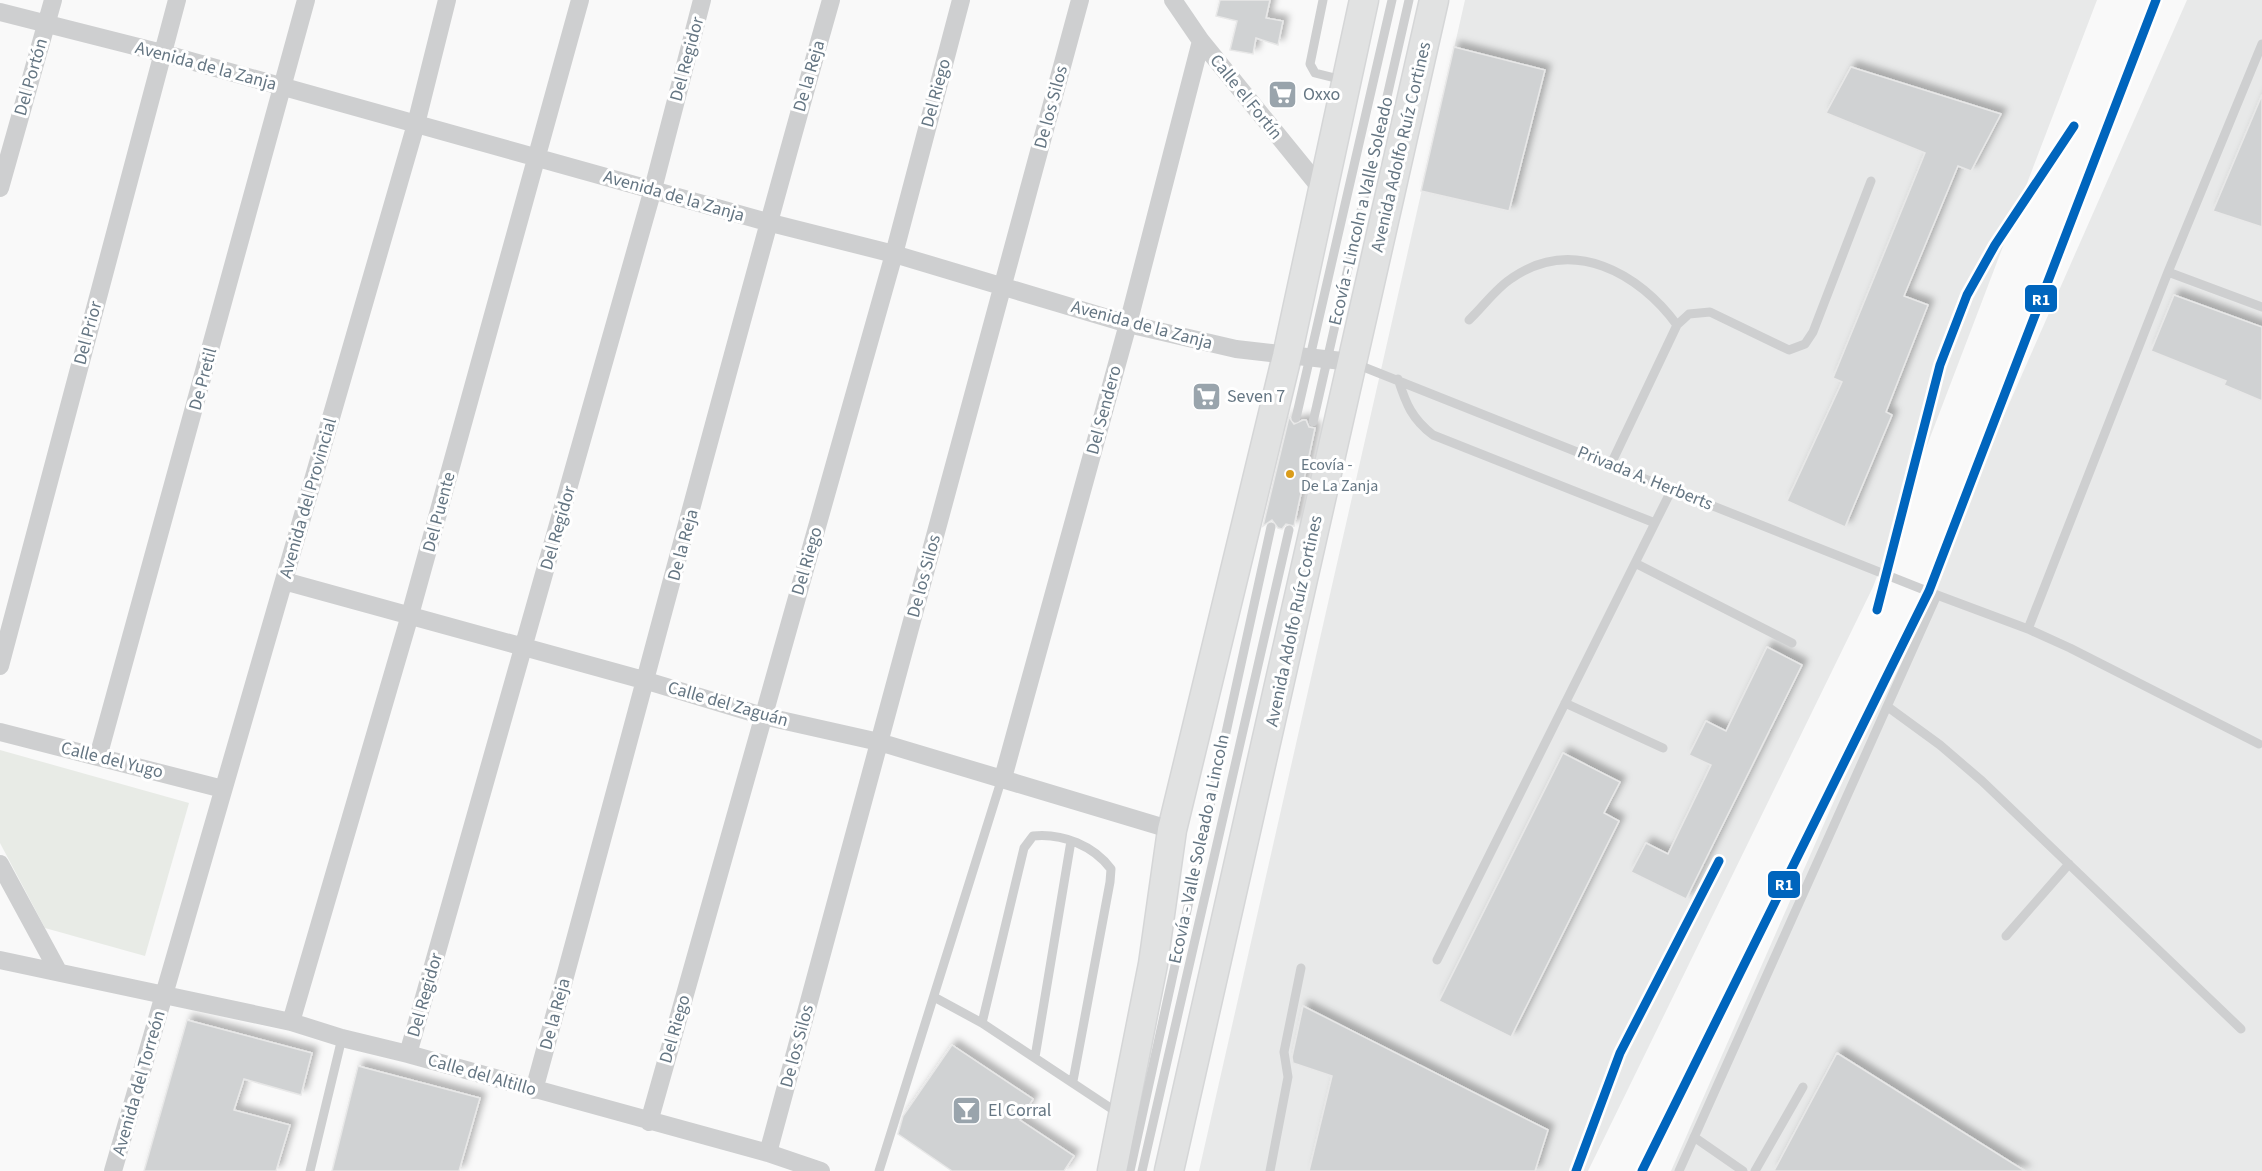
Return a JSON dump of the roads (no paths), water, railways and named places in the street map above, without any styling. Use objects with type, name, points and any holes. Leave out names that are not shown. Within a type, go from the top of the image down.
[{"type":"main road","name":"Avenida Adolfo Ruíz Cortines","points":[[1169,1171],[1247,837],[1319,359],[1323,191],[1364,0]]},
{"type":"main road","name":"Avenida Adolfo Ruíz Cortines","points":[[1112,1171],[1153,964],[1172,830],[1434,0]]},
{"type":"street","name":"Del Portón","points":[[0,188],[53,0]]},
{"type":"street","name":"Del Prior","points":[[0,666],[177,0]]},
{"type":"street","name":"De Pretil","points":[[99,757],[306,0]]},
{"type":"street","name":"Avenida del Provincial","points":[[165,994],[416,124],[447,0]]},
{"type":"street","name":"Del Puente","points":[[291,1022],[410,615],[580,0]]},
{"type":"street","name":"Del Regidor","points":[[408,1054],[653,189],[702,0]]},
{"type":"street","name":"De la Reja","points":[[534,1090],[647,681],[767,222],[831,0]]},
{"type":"street","name":"Del Riego","points":[[649,1122],[894,254],[961,0]]},
{"type":"street","name":"De los Silos","points":[[768,1153],[1080,0]]},
{"type":"street","name":"Calle el Fortín","points":[[1173,0],[1201,41],[1323,191]]},
{"type":"street","name":"Avenida de la Zanja","points":[[0,12],[162,53],[767,222],[894,254],[1128,324],[1236,349],[1319,359]]},
{"type":"street","name":"Del Sendero","points":[[1003,778],[1128,324],[1201,41]]},
{"type":"street","name":"Calle del Zaguán","points":[[284,581],[647,681],[763,716],[879,742],[1172,830]]},
{"type":"street","name":"Calle del Yugo","points":[[0,732],[223,789]]},
{"type":"street","points":[[0,864],[58,971]]},
{"type":"street","name":"Calle del Altillo","points":[[0,960],[291,1022],[342,1038],[768,1153],[821,1171]]},
{"type":"street","name":"Avenida del Torreón","points":[[113,1171],[165,994]]},
{"type":"lane","points":[[1323,0],[1310,64],[1316,74],[1347,81]]},
{"type":"lane","points":[[1296,418],[1319,359],[1392,0]]},
{"type":"lane","name":"Ecovía - Lincoln a Valle Soleado","points":[[1313,422],[1319,359],[1409,0]]},
{"type":"lane","points":[[2028,629],[2168,272],[2262,44]]},
{"type":"lane","points":[[1611,464],[1677,325],[1689,314],[1710,312],[1789,350],[1805,344],[1813,332],[1871,181]]},
{"type":"lane","points":[[1469,320],[1511,278],[1540,263],[1586,261],[1608,268],[1640,284],[1661,303],[1677,325]]},
{"type":"lane","points":[[2168,272],[2262,307]]},
{"type":"lane","name":"Privada A. Herberts","points":[[1319,359],[1398,379],[1937,595],[2028,629],[2259,744]]},
{"type":"lane","points":[[1398,379],[1408,410],[1418,424],[1433,435],[1655,523]]},
{"type":"lane","points":[[1437,960],[1672,489]]},
{"type":"lane","name":"Ecovía - Valle Soleado a Lincoln","points":[[1130,1171],[1270,527]]},
{"type":"lane","points":[[1142,1171],[1288,530]]},
{"type":"lane","points":[[1635,563],[1792,644]]},
{"type":"lane","points":[[1679,1171],[1937,595]]},
{"type":"lane","points":[[1565,703],[1663,748]]},
{"type":"lane","points":[[1888,707],[1973,773],[2241,1029]]},
{"type":"lane","points":[[879,1171],[1003,778]]},
{"type":"lane","points":[[982,1023],[1024,848],[1033,836],[1047,835],[1071,841],[1100,855],[1111,869],[1073,1081]]},
{"type":"lane","points":[[1035,1057],[1071,841]]},
{"type":"lane","points":[[2006,936],[2069,864]]},
{"type":"lane","points":[[1270,1171],[1288,1077],[1284,1052],[1301,969]]},
{"type":"lane","points":[[934,997],[982,1023],[1073,1081],[1104,1106],[1123,1116]]},
{"type":"lane","points":[[310,1171],[342,1038]]},
{"type":"lane","points":[[1755,1171],[1803,1088]]},
{"type":"lane","points":[[1694,1137],[1743,1171]]},
{"type":"place","name":"Oxxo","points":[[1282,94]]},
{"type":"place","name":"Seven 7","points":[[1206,396]]},
{"type":"place","name":"Ecovía - De La Zanja","points":[[1290,474]]},
{"type":"place","name":"El Corral","points":[[967,1110]]}]
